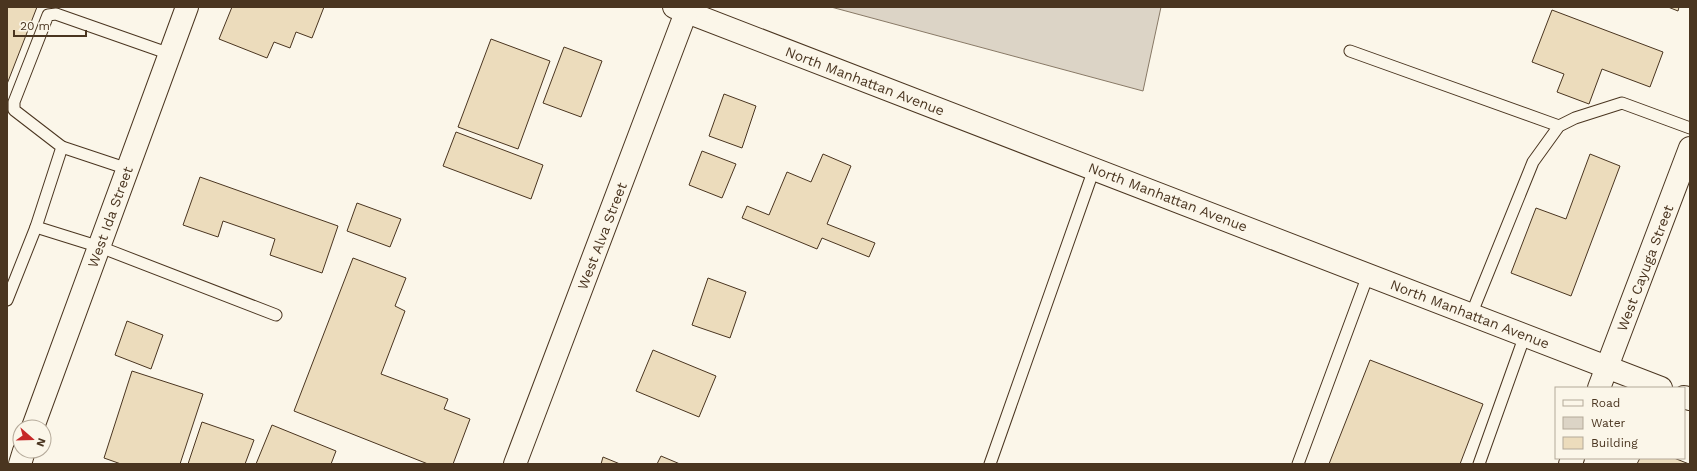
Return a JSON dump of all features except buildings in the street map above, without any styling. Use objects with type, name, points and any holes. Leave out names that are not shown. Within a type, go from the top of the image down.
[{"type":"street","name":"West Ida Street","points":[[36,419],[187,7]]},
{"type":"street","name":"North Manhattan Avenue","points":[[683,9],[1659,387]]},
{"type":"street","name":"West Alva Street","points":[[515,464],[683,9]]},
{"type":"street","name":"West Cayuga Street","points":[[1599,387],[1690,148]]},
{"type":"lane","points":[[128,169],[62,147],[14,110],[14,102],[48,15],[56,14],[170,54]]},
{"type":"lane","points":[[1350,51],[1559,126]]},
{"type":"lane","points":[[1471,315],[1533,162],[1559,126],[1575,118],[1622,103],[1690,128]]},
{"type":"lane","points":[[7,300],[36,227],[62,147]]},
{"type":"lane","points":[[990,464],[1094,169]]},
{"type":"lane","points":[[36,227],[100,247],[276,315]]},
{"type":"lane","points":[[1298,464],[1368,275]]},
{"type":"lane","points":[[1479,464],[1525,335]]},
{"type":"water","points":[[831,7],[1161,7],[1143,91]]}]
